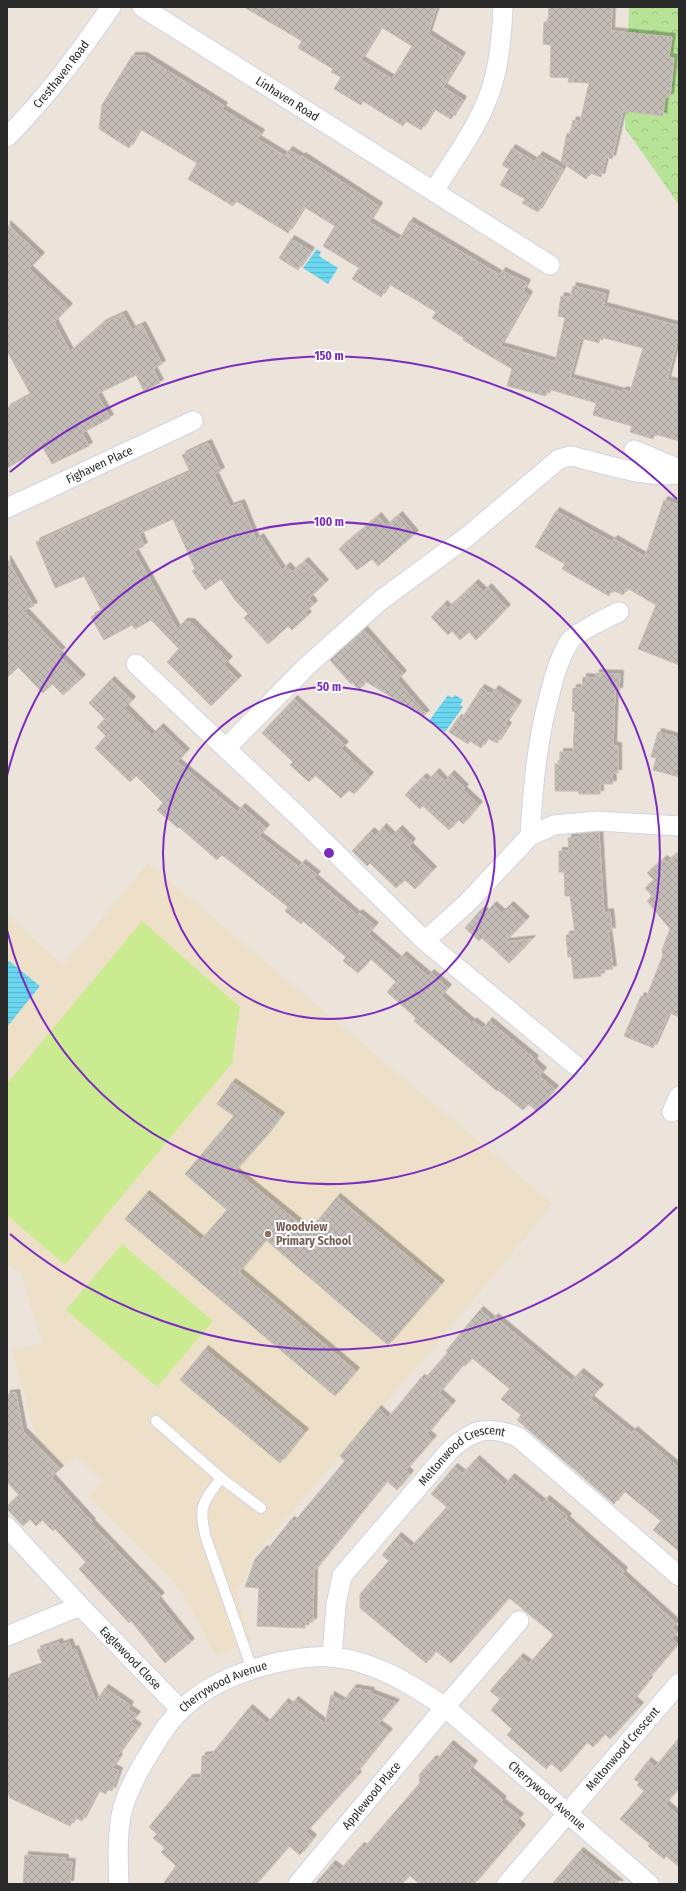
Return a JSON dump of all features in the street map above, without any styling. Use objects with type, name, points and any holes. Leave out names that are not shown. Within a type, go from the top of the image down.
[{"type":"street","name":"Cresthaven Road","points":[[7,137],[34,110],[72,64],[111,7]]},
{"type":"street","name":"Linhaven Road","points":[[142,7],[434,190],[550,265]]},
{"type":"street","points":[[434,190],[478,120],[493,84],[502,38],[503,7]]},
{"type":"street","name":"Fighaven Place","points":[[7,508],[193,421]]},
{"type":"street","points":[[634,450],[679,469]]},
{"type":"street","points":[[226,748],[307,666],[381,600],[468,536],[559,459],[571,456],[651,474],[679,474]]},
{"type":"street","points":[[530,836],[534,772],[542,721],[555,674],[570,641],[600,621],[619,612]]},
{"type":"street","points":[[136,664],[226,748],[425,941],[575,1066]]},
{"type":"street","points":[[425,941],[467,903],[530,836],[554,825],[598,821],[679,826]]},
{"type":"street","name":"Meltonwood Crescent","points":[[332,1657],[336,1605],[342,1576],[450,1450],[465,1436],[480,1431],[506,1432],[518,1437],[679,1576]]},
{"type":"street","name":"Eaglewood Close","points":[[7,1527],[80,1606],[181,1710]]},
{"type":"street","points":[[7,1636],[80,1606]]},
{"type":"street","points":[[445,1706],[519,1621]]},
{"type":"street","name":"Cherrywood Avenue","points":[[119,1884],[117,1856],[120,1822],[126,1800],[135,1777],[156,1743],[181,1710],[218,1683],[252,1669],[282,1662],[332,1657],[353,1661],[382,1670],[414,1686],[445,1706],[566,1814],[649,1884]]},
{"type":"street","name":"Meltonwood Crescent","points":[[507,1884],[679,1683]]},
{"type":"street","name":"Applewood Place","points":[[298,1884],[445,1706]]},
{"type":"lane","points":[[156,1421],[222,1478],[261,1508]]},
{"type":"lane","points":[[222,1478],[203,1503],[201,1517],[206,1538],[252,1669]]},
{"type":"shaded area","name":"Woodview Primary School","points":[[148,863],[553,1204],[445,1334],[254,1556],[244,1582],[235,1589],[252,1643],[215,1655],[181,1590],[89,1497],[102,1481],[77,1457],[62,1468],[36,1438],[12,1349],[42,1343],[21,1273],[7,1264],[7,915],[63,965]]},
{"type":"green space","points":[[629,7],[679,7],[679,205],[625,128]]},
{"type":"green space","points":[[142,921],[240,1007],[232,1063],[65,1265],[7,1215],[7,1084]]},
{"type":"green space","points":[[122,1244],[213,1321],[157,1387],[66,1310]]},
{"type":"water","points":[[317,249],[321,252],[319,256],[338,268],[328,284],[303,268]]},
{"type":"water","points":[[448,695],[452,698],[455,695],[463,700],[460,705],[463,707],[445,732],[429,721]]},
{"type":"water","points":[[9,961],[40,986],[7,1027],[7,963]]},
{"type":"building","points":[[244,7],[437,7],[428,34],[462,56],[443,87],[463,100],[451,119],[434,109],[421,130],[406,121],[403,126],[363,101],[361,105],[334,89],[341,77],[331,72],[333,69],[298,48],[302,41]],"holes":[[[381,27],[412,46],[392,79],[361,60]]]},
{"type":"building","points":[[549,7],[612,7],[611,31],[672,37],[669,57],[674,58],[670,97],[665,97],[663,116],[623,111],[612,159],[606,157],[601,177],[590,173],[586,179],[561,162],[567,133],[570,134],[573,120],[580,122],[589,83],[568,82],[569,78],[550,77],[551,45],[543,44],[544,22],[548,22]]},
{"type":"building","points":[[132,56],[144,56],[224,106],[222,109],[261,133],[257,139],[285,156],[289,150],[302,158],[302,156],[379,206],[369,222],[399,240],[410,221],[500,275],[502,271],[527,283],[523,291],[529,295],[500,346],[555,362],[565,318],[558,316],[561,296],[570,298],[573,286],[606,294],[603,306],[679,326],[679,335],[667,380],[679,383],[679,441],[655,434],[653,439],[630,432],[632,426],[593,415],[596,403],[548,389],[546,396],[507,386],[512,369],[463,340],[464,338],[432,318],[436,312],[389,284],[381,297],[352,279],[359,268],[323,246],[335,226],[304,207],[288,233],[236,201],[233,206],[188,179],[197,163],[140,129],[129,148],[99,129],[102,105]],"holes":[[[600,337],[643,348],[630,392],[623,390],[622,392],[570,378],[581,338],[599,343]]]},
{"type":"building","points":[[512,148],[535,162],[539,155],[563,169],[538,212],[522,203],[525,199],[500,185],[509,169],[502,165]]},
{"type":"building","points":[[7,224],[41,256],[29,269],[69,307],[54,322],[70,352],[102,324],[123,314],[132,330],[142,325],[162,364],[153,369],[160,383],[144,391],[136,375],[97,394],[110,418],[82,433],[89,446],[52,464],[43,448],[7,468],[7,408],[31,395],[7,351]]},
{"type":"building","points":[[291,239],[311,251],[298,270],[279,258]]},
{"type":"building","points":[[208,443],[221,471],[214,474],[230,507],[241,503],[256,540],[260,537],[282,570],[287,566],[292,572],[305,561],[325,583],[309,598],[314,604],[305,612],[308,615],[292,630],[288,626],[268,644],[244,618],[248,614],[235,600],[221,579],[205,590],[192,571],[195,569],[173,519],[139,534],[144,546],[134,551],[177,629],[184,622],[191,622],[229,660],[224,665],[238,679],[211,706],[167,662],[179,649],[151,620],[135,629],[132,625],[104,640],[91,617],[102,611],[84,576],[55,588],[36,542],[190,472],[182,455]]},
{"type":"building","points":[[664,500],[679,505],[679,665],[638,649],[656,605],[627,588],[623,595],[612,590],[609,596],[562,569],[565,564],[535,547],[556,511],[612,542],[614,539],[645,557]]},
{"type":"building","points":[[399,515],[415,534],[378,566],[372,559],[357,570],[339,549],[378,516],[386,526]]},
{"type":"building","points":[[7,559],[34,606],[23,610],[62,651],[58,654],[82,678],[63,695],[52,684],[43,693],[18,667],[7,678]]},
{"type":"building","points":[[475,583],[484,592],[488,587],[507,608],[476,640],[469,632],[460,640],[452,631],[448,635],[431,617],[444,604],[448,608]]},
{"type":"building","points":[[364,630],[403,674],[397,680],[426,714],[423,716],[365,681],[359,690],[352,682],[351,684],[330,660]]},
{"type":"building","points":[[596,673],[620,674],[619,691],[615,691],[613,746],[618,746],[618,773],[612,773],[613,784],[600,784],[600,794],[579,794],[579,791],[555,791],[555,764],[560,764],[560,752],[573,752],[575,712],[572,711],[573,688],[582,688],[583,677],[596,678]]},
{"type":"building","points":[[111,680],[132,700],[125,708],[152,735],[160,727],[186,752],[177,762],[237,812],[242,807],[266,828],[259,836],[299,867],[302,863],[317,875],[314,878],[357,915],[359,913],[375,926],[368,934],[398,960],[403,955],[428,976],[431,973],[448,988],[441,996],[472,1023],[473,1021],[483,1029],[489,1021],[535,1059],[533,1062],[543,1071],[539,1076],[555,1089],[537,1111],[528,1104],[523,1110],[498,1090],[497,1091],[414,1021],[416,1018],[387,992],[396,982],[371,959],[358,973],[343,961],[346,957],[303,921],[301,924],[285,911],[288,907],[222,855],[217,860],[179,827],[178,828],[157,810],[163,803],[136,776],[130,782],[95,748],[106,736],[97,727],[105,719],[89,703]]},
{"type":"building","points":[[481,688],[492,694],[495,689],[518,704],[505,724],[508,726],[497,743],[487,738],[481,748],[470,741],[468,744],[449,732],[458,718],[461,720]]},
{"type":"building","points":[[294,699],[345,745],[341,749],[370,776],[354,794],[349,790],[341,798],[315,775],[309,782],[290,765],[293,762],[262,733]]},
{"type":"building","points":[[658,732],[676,737],[675,741],[679,742],[679,777],[653,770],[656,758],[651,757]]},
{"type":"building","points":[[436,772],[444,781],[451,774],[465,788],[463,790],[479,805],[463,824],[459,820],[449,830],[423,806],[420,809],[405,795],[423,777],[428,781]]},
{"type":"building","points":[[383,827],[392,836],[399,829],[412,842],[409,846],[433,870],[415,889],[405,880],[396,888],[370,863],[367,866],[352,851],[371,831],[376,836]]},
{"type":"building","points":[[599,832],[604,913],[610,912],[612,931],[608,931],[613,969],[601,970],[601,976],[574,979],[571,957],[568,957],[566,935],[575,934],[570,896],[565,896],[564,872],[559,872],[559,851],[569,851],[568,838],[579,837],[580,834]]},
{"type":"building","points":[[679,852],[679,1017],[669,1013],[653,1048],[624,1036],[641,996],[646,998],[663,955],[662,950],[670,929],[647,901],[652,896],[645,888],[654,880],[647,873],[664,859],[667,862]]},
{"type":"building","points":[[493,905],[502,913],[510,905],[526,920],[505,942],[532,939],[509,963],[482,938],[479,941],[465,928],[481,910],[486,913]]},
{"type":"building","points":[[232,1082],[281,1116],[235,1171],[309,1231],[337,1197],[441,1284],[388,1345],[266,1240],[239,1272],[356,1371],[335,1396],[125,1219],[146,1194],[201,1240],[227,1210],[185,1174],[234,1116],[217,1104]]},
{"type":"building","points":[[480,1310],[492,1320],[495,1317],[572,1381],[580,1372],[600,1388],[590,1399],[632,1433],[634,1430],[679,1468],[679,1551],[653,1530],[661,1521],[624,1491],[614,1504],[517,1420],[521,1415],[501,1399],[510,1389],[472,1358],[465,1366],[463,1365],[439,1393],[452,1404],[427,1434],[433,1439],[406,1470],[410,1474],[397,1490],[387,1481],[314,1571],[313,1622],[305,1622],[305,1628],[257,1626],[259,1588],[245,1587],[255,1559],[264,1549],[266,1551],[291,1520],[294,1522],[345,1461],[340,1456],[378,1409],[388,1418],[421,1378],[424,1380],[448,1352],[446,1351]]},
{"type":"building","points":[[205,1349],[305,1432],[280,1463],[180,1380]]},
{"type":"building","points":[[16,1393],[23,1431],[60,1469],[51,1477],[92,1522],[91,1523],[161,1596],[157,1600],[191,1642],[165,1663],[131,1621],[129,1623],[79,1569],[86,1562],[55,1529],[53,1531],[42,1520],[36,1526],[30,1519],[23,1526],[7,1509],[7,1506],[19,1495],[7,1482],[7,1394]]},
{"type":"building","points":[[476,1459],[505,1485],[511,1477],[543,1503],[546,1499],[568,1517],[566,1519],[571,1524],[624,1571],[622,1574],[676,1623],[672,1628],[677,1632],[672,1638],[678,1644],[648,1679],[649,1680],[633,1700],[640,1706],[610,1739],[605,1734],[593,1747],[587,1742],[561,1772],[551,1763],[546,1769],[507,1735],[512,1729],[491,1710],[500,1699],[490,1691],[520,1657],[529,1664],[554,1635],[519,1606],[509,1598],[451,1663],[436,1651],[426,1663],[360,1608],[360,1594],[389,1561],[382,1555],[398,1536],[411,1547],[447,1507],[431,1494],[454,1467],[463,1474]]},
{"type":"building","points":[[59,1642],[60,1645],[69,1642],[72,1650],[75,1649],[96,1702],[105,1688],[130,1705],[128,1709],[137,1715],[131,1722],[138,1727],[117,1756],[119,1757],[112,1768],[119,1771],[112,1791],[108,1789],[106,1794],[98,1790],[82,1821],[75,1818],[70,1826],[10,1798],[7,1789],[7,1678],[43,1665],[37,1650]]},
{"type":"building","points":[[353,1688],[371,1691],[370,1693],[396,1703],[378,1724],[389,1732],[356,1773],[358,1775],[306,1832],[313,1838],[300,1855],[289,1846],[256,1884],[163,1884],[176,1866],[161,1852],[165,1848],[153,1838],[157,1834],[149,1827],[189,1778],[201,1778],[202,1756],[211,1755],[249,1708],[267,1724],[285,1702],[290,1706],[295,1700],[325,1724],[331,1695],[343,1702]]},
{"type":"building","points":[[679,1738],[679,1788],[665,1804],[679,1816],[679,1867],[666,1856],[664,1859],[648,1846],[650,1844],[620,1819],[644,1791],[637,1785],[639,1783],[634,1779],[648,1761],[655,1767]]},
{"type":"building","points":[[450,1744],[474,1764],[469,1771],[503,1800],[501,1802],[520,1817],[516,1822],[522,1828],[474,1884],[420,1884],[409,1875],[402,1884],[315,1884],[332,1864],[340,1870],[361,1846],[364,1848],[420,1783],[419,1775],[433,1759],[436,1761]]},
{"type":"building","points":[[580,1851],[620,1884],[552,1884]]},
{"type":"building","points":[[25,1855],[65,1858],[65,1862],[72,1862],[70,1884],[23,1884]]},
{"type":"place","name":"Woodview Primary School","points":[[268,1234]]}]
